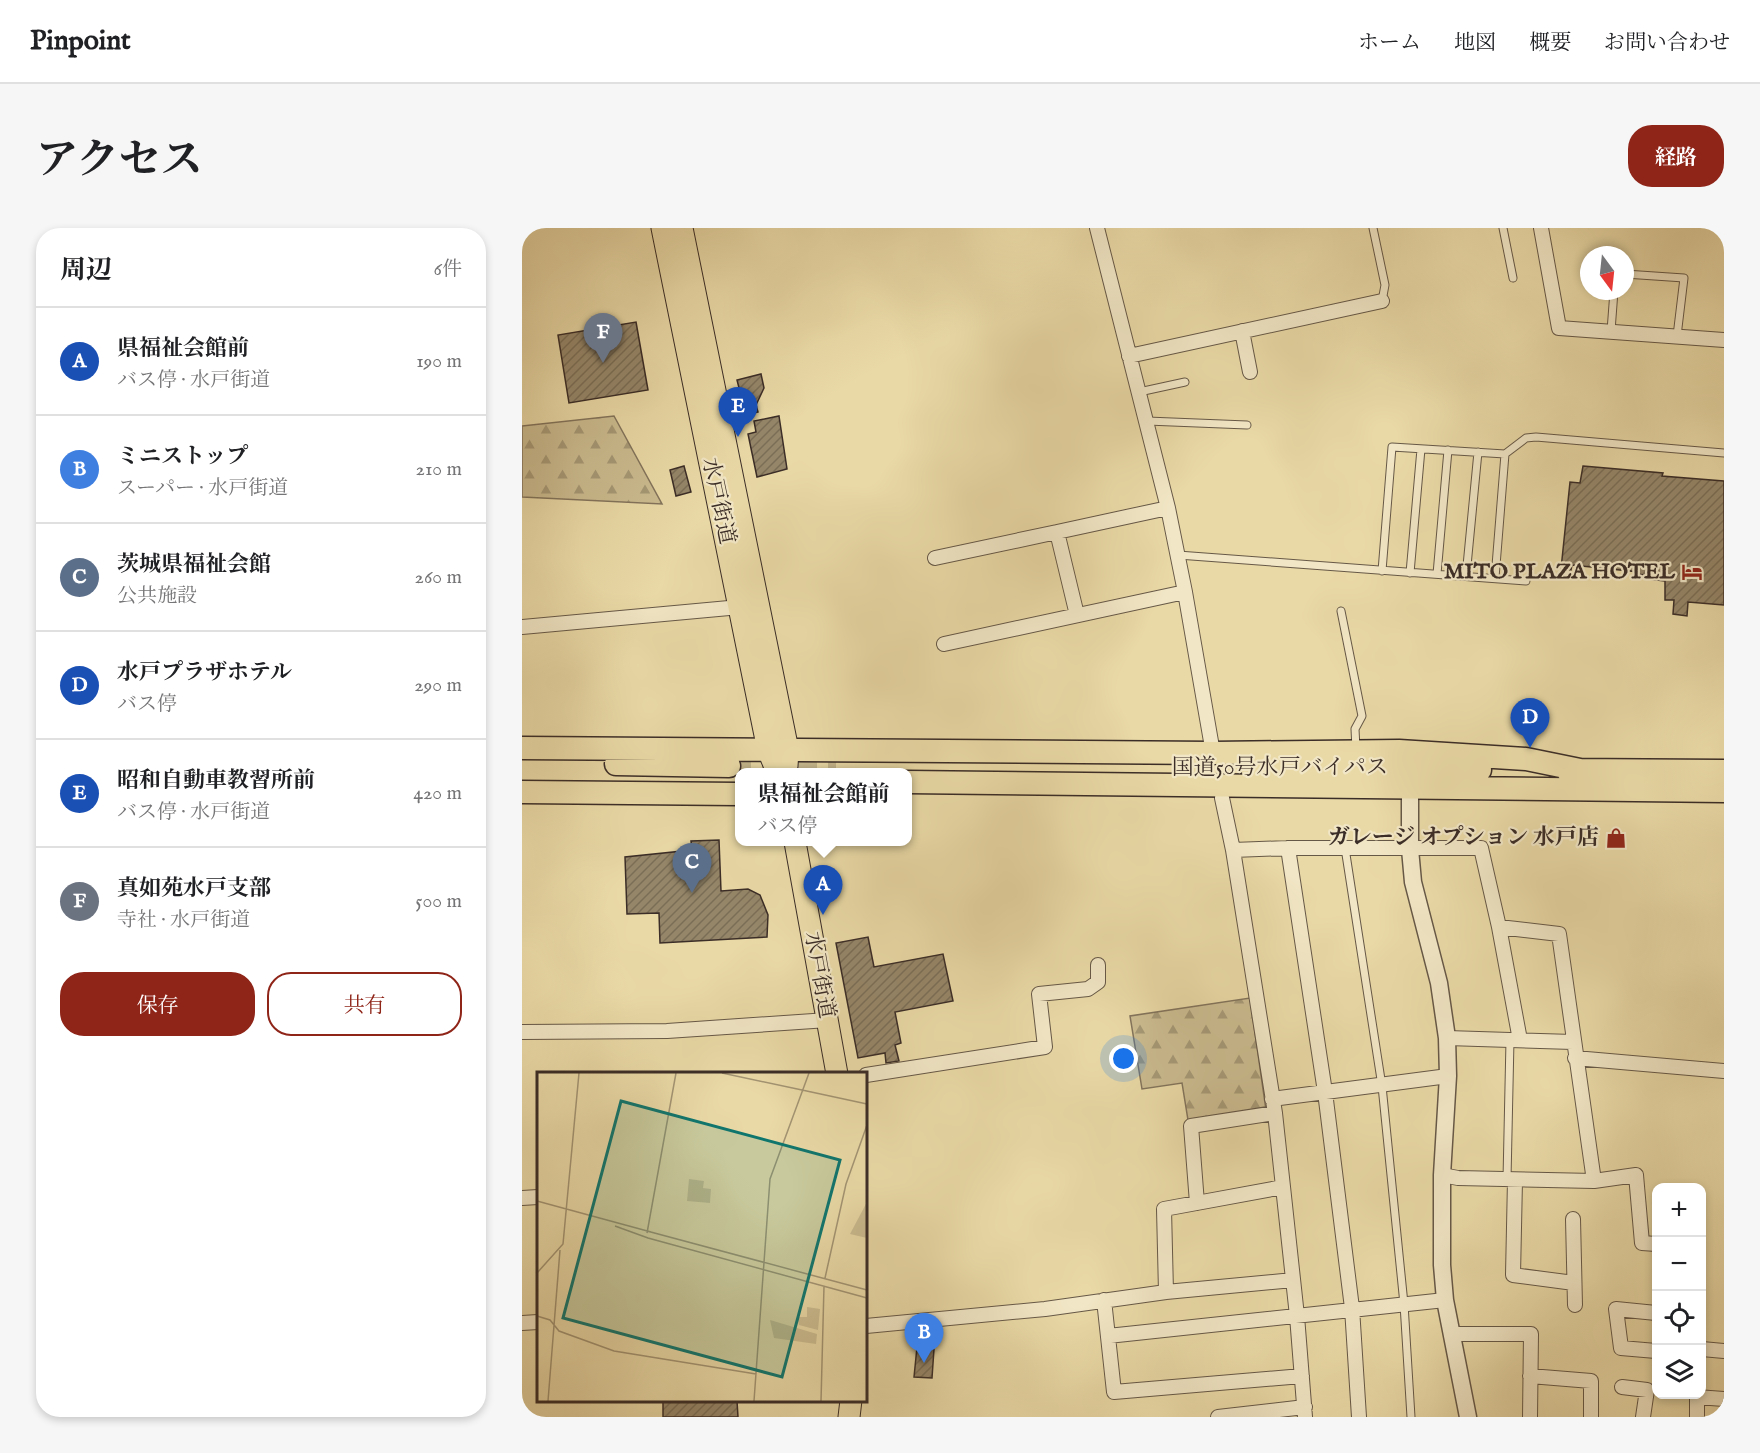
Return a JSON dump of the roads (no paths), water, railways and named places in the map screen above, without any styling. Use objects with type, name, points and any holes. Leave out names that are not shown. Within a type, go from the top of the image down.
[{"type":"highway","points":[[522,748],[1213,753],[1356,751],[1406,770],[1526,759],[1580,770],[1724,771]]},
{"type":"highway","points":[[522,763],[732,780]]},
{"type":"highway","name":"国道50号水戸バイパス","points":[[836,766],[1406,770],[1724,791]]},
{"type":"highway","points":[[912,796],[1382,799],[1406,770]]},
{"type":"highway","name":"国道50号水戸バイパス","points":[[912,782],[1406,770]]},
{"type":"highway","points":[[522,779],[732,780]]},
{"type":"highway","points":[[522,792],[732,780]]},
{"type":"main road","name":"水戸街道","points":[[662,228],[740,607],[778,750],[785,768]]},
{"type":"main road","name":"水戸街道","points":[[682,228],[778,750],[777,768]]},
{"type":"main road","name":"水戸街道","points":[[796,846],[837,1072]]},
{"type":"main road","points":[[849,1417],[851,1402]]},
{"type":"street","points":[[1097,228],[1168,508],[1213,753]]},
{"type":"street","points":[[1541,228],[1559,328],[1724,340]]},
{"type":"street","points":[[1129,356],[1382,301]]},
{"type":"street","points":[[1242,331],[1250,372]]},
{"type":"street","points":[[935,558],[1168,508]]},
{"type":"street","points":[[1057,532],[1077,615]]},
{"type":"street","points":[[944,644],[1185,592]]},
{"type":"street","points":[[522,627],[740,607]]},
{"type":"street","points":[[1406,770],[1410,849],[1416,896],[1439,983],[1447,1038],[1448,1076],[1442,1175],[1442,1265],[1445,1300],[1468,1417]]},
{"type":"street","points":[[1218,1417],[1305,1412],[1275,1113],[1233,850],[1222,798]]},
{"type":"street","points":[[1288,848],[1325,1092],[1352,1308],[1359,1417]]},
{"type":"street","points":[[1233,850],[1481,848],[1499,927],[1515,1040]]},
{"type":"street","points":[[1499,927],[1559,934],[1594,1181]]},
{"type":"street","points":[[867,1075],[1045,1047],[1040,994],[1088,989],[1098,982],[1098,965]]},
{"type":"street","points":[[522,1032],[667,1031],[828,1020]]},
{"type":"street","points":[[1447,1038],[1573,1042]]},
{"type":"street","points":[[1575,1058],[1724,1071]]},
{"type":"street","points":[[1272,1098],[1448,1076]]},
{"type":"street","points":[[1197,1203],[1191,1126],[1275,1113]]},
{"type":"street","points":[[1442,1175],[1458,1178],[1594,1181],[1636,1175],[1642,1244],[1652,1244]]},
{"type":"street","points":[[1511,1179],[1513,1275],[1574,1283]]},
{"type":"street","points":[[1166,1292],[1164,1209],[1283,1187]]},
{"type":"street","points":[[522,1198],[537,1197]]},
{"type":"street","points":[[1573,1219],[1575,1305]]},
{"type":"street","points":[[867,1326],[1045,1309],[1166,1292],[1293,1280]]},
{"type":"street","points":[[1104,1300],[1114,1392],[1302,1377]]},
{"type":"street","points":[[1108,1336],[1352,1308],[1445,1300]]},
{"type":"street","points":[[1652,1313],[1616,1309],[1621,1348],[1652,1351]]},
{"type":"street","points":[[522,1323],[537,1322]]},
{"type":"street","points":[[1451,1334],[1531,1334],[1530,1417]]},
{"type":"street","points":[[1706,1349],[1724,1351]]},
{"type":"street","points":[[1530,1377],[1592,1381],[1592,1417]]},
{"type":"street","points":[[1622,1387],[1647,1390],[1643,1417]]},
{"type":"street","points":[[1697,1417],[1697,1396],[1724,1399]]},
{"type":"lane","points":[[1373,228],[1385,285],[1382,301]]},
{"type":"lane","points":[[1503,228],[1513,278]]},
{"type":"lane","points":[[1634,275],[1684,278],[1677,336]]},
{"type":"lane","points":[[1611,330],[1613,300]]},
{"type":"lane","points":[[1139,392],[1185,382]]},
{"type":"lane","points":[[1147,421],[1247,425]]},
{"type":"lane","points":[[1382,571],[1392,447],[1505,454],[1526,438],[1536,437],[1724,453]]},
{"type":"lane","points":[[1410,573],[1420,449]]},
{"type":"lane","points":[[1437,574],[1448,450]]},
{"type":"lane","points":[[1466,576],[1478,452]]},
{"type":"lane","points":[[1495,578],[1505,454]]},
{"type":"lane","points":[[1178,555],[1526,581]]},
{"type":"lane","points":[[1341,611],[1362,716],[1355,729],[1356,751]]},
{"type":"lane","points":[[1345,848],[1382,1086],[1404,1304],[1412,1417]]},
{"type":"lane","points":[[1511,1179],[1515,1040]]},
{"type":"tunnel","points":[[729,766],[836,766]]},
{"type":"place","name":"真如苑水戸支部","points":[[603,363]]},
{"type":"place","name":"昭和自動車教習所前","points":[[738,437]]},
{"type":"place","name":"MITO PLAZA HOTEL","points":[[1692,572]]},
{"type":"place","name":"水戸プラザホテル","points":[[1530,748]]},
{"type":"place","name":"ガレージ オプション 水戸店","points":[[1616,838]]},
{"type":"place","name":"茨城県福祉会館","points":[[692,893]]},
{"type":"place","name":"県福祉会館前","points":[[823,915]]},
{"type":"place","name":"ミニストップ","points":[[924,1363]]}]
